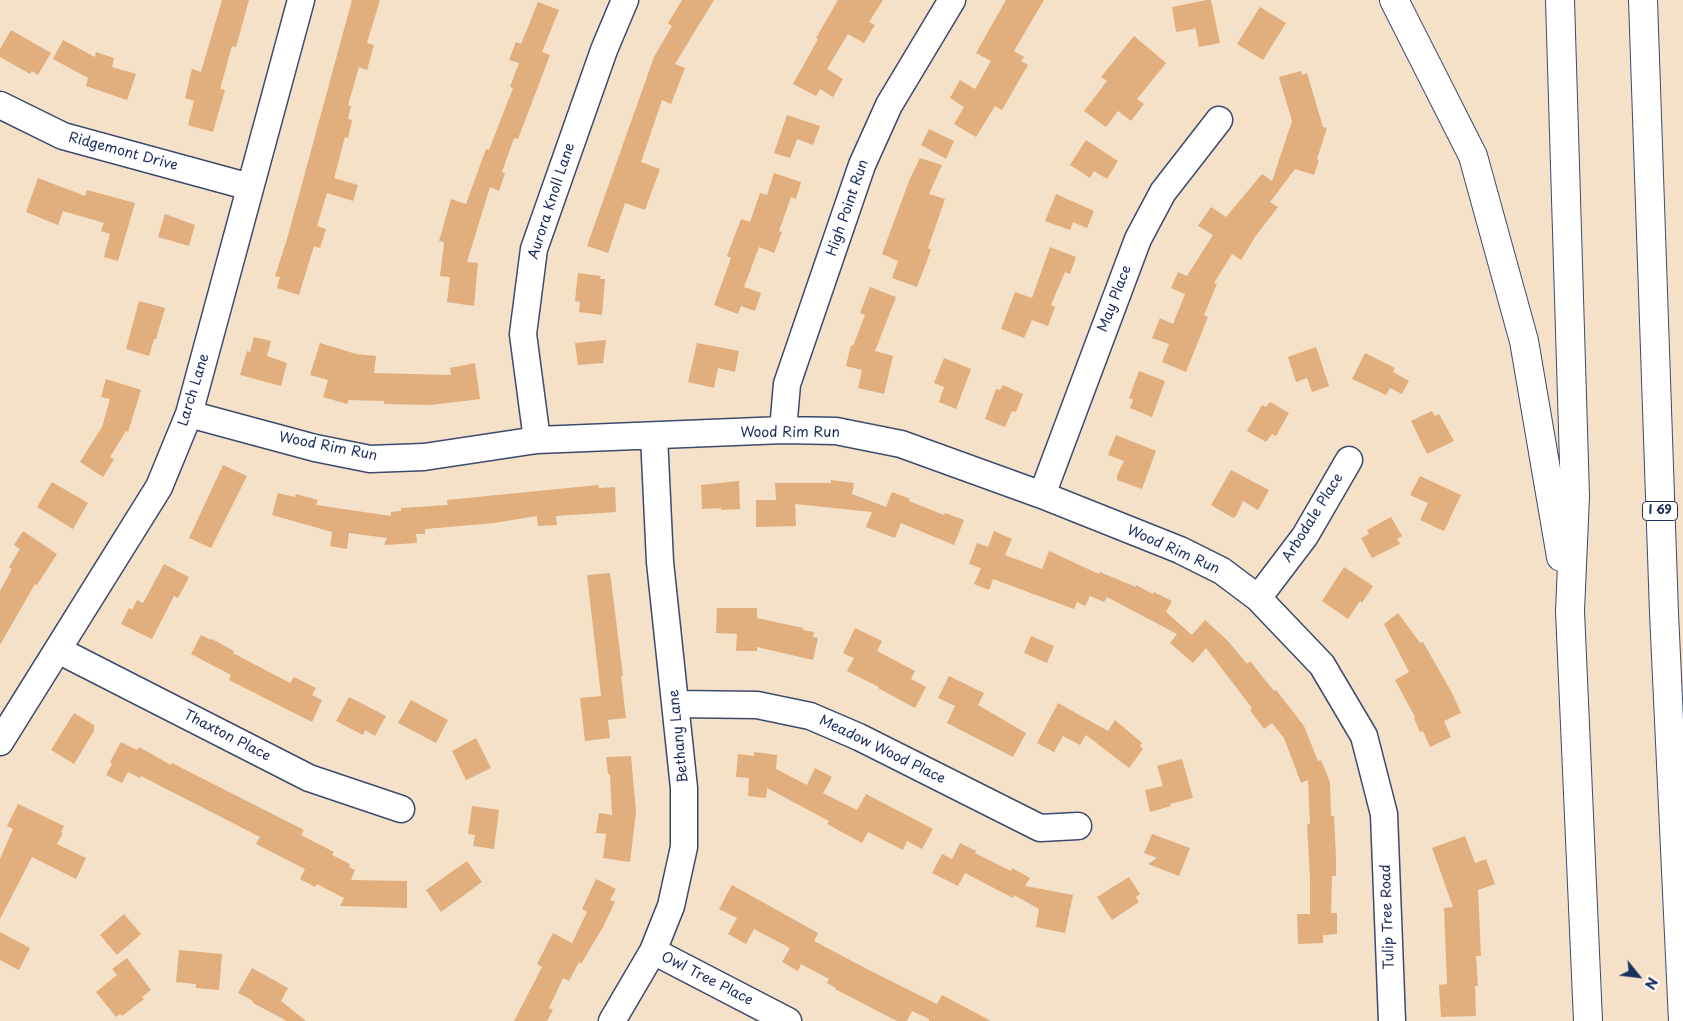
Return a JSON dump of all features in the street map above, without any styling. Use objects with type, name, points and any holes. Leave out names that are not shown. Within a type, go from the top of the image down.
[{"type":"highway","points":[[1394,0],[1473,156],[1524,342],[1570,611]]},
{"type":"highway","points":[[1560,0],[1575,496],[1570,611],[1588,1021]]},
{"type":"highway","name":"I 69","points":[[1643,0],[1664,613],[1683,1021]]},
{"type":"street","name":"Larch Lane","points":[[0,742],[159,488],[189,414],[301,0]]},
{"type":"street","name":"Aurora Knoll Lane","points":[[537,440],[523,334],[534,249],[604,50],[625,0]]},
{"type":"street","name":"High Point Run","points":[[783,430],[788,384],[862,165],[889,105],[952,0]]},
{"type":"street","name":"Ridgemont Drive","points":[[0,105],[63,136],[250,187]]},
{"type":"street","name":"May Place","points":[[1042,495],[1138,239],[1163,192],[1219,120]]},
{"type":"street","name":"Wood Rim Run","points":[[189,414],[315,448],[370,459],[424,457],[537,440],[783,430],[836,431],[901,444],[1042,495],[1180,550],[1222,571],[1258,598],[1322,665],[1364,736],[1384,814]]},
{"type":"street","name":"Bethany Lane","points":[[612,1021],[653,951],[671,906],[684,847],[684,788],[660,562],[654,436]]},
{"type":"street","name":"Arbodale Place","points":[[1258,598],[1305,536],[1349,460]]},
{"type":"street","name":"Thaxton Place","points":[[58,650],[309,778],[400,810]]},
{"type":"street","name":"Meadow Wood Place","points":[[676,704],[756,705],[810,716],[859,737],[1040,828],[1078,826]]},
{"type":"street","name":"Tulip Tree Road","points":[[1384,814],[1392,1021]]},
{"type":"street","name":"Owl Tree Place","points":[[653,951],[788,1021]]},
{"type":"building","points":[[222,0],[249,0],[236,47],[232,46],[220,89],[225,90],[213,132],[188,125],[194,101],[185,98],[192,69],[201,72]]},
{"type":"building","points":[[352,0],[380,0],[367,43],[374,45],[367,70],[359,67],[348,105],[351,106],[348,119],[352,120],[348,138],[345,137],[334,178],[358,185],[353,201],[327,193],[317,226],[326,229],[320,248],[314,246],[299,295],[277,288],[280,277],[275,276],[287,239]]},
{"type":"building","points":[[682,0],[714,0],[675,64],[685,68],[671,104],[662,100],[641,162],[660,169],[645,210],[625,203],[608,253],[587,246],[654,57],[672,26],[668,23]]},
{"type":"building","points":[[838,0],[883,0],[869,22],[875,25],[864,43],[848,34],[827,69],[843,79],[833,97],[820,89],[816,96],[793,84]]},
{"type":"building","points":[[1006,0],[1044,0],[1014,51],[1024,57],[1021,61],[1028,65],[1002,110],[995,106],[976,137],[954,124],[964,107],[950,98],[960,80],[975,89],[991,61],[976,53]]},
{"type":"building","points":[[1211,0],[1220,43],[1199,47],[1195,27],[1194,29],[1176,32],[1172,7]]},
{"type":"building","points":[[538,2],[559,10],[542,52],[550,55],[518,139],[514,138],[502,172],[505,173],[499,191],[490,187],[467,262],[478,263],[474,306],[447,302],[450,277],[440,276],[444,242],[439,241],[451,199],[466,204],[486,149],[489,150],[513,88],[510,87],[519,63],[509,60],[516,42],[521,44]]},
{"type":"building","points":[[1260,7],[1286,23],[1263,60],[1237,44]]},
{"type":"building","points":[[11,30],[51,53],[38,75],[32,71],[30,74],[0,57],[0,49]]},
{"type":"building","points":[[1134,36],[1166,63],[1137,99],[1144,104],[1131,121],[1118,111],[1106,127],[1084,111],[1107,81],[1101,77]]},
{"type":"building","points":[[63,40],[95,57],[96,52],[114,58],[112,67],[136,74],[127,100],[86,86],[88,78],[53,59]]},
{"type":"building","points":[[1301,71],[1302,75],[1307,73],[1323,127],[1327,128],[1314,175],[1295,169],[1270,202],[1278,207],[1255,237],[1241,260],[1232,254],[1214,283],[1217,284],[1204,315],[1208,317],[1186,372],[1162,362],[1169,344],[1152,338],[1160,318],[1173,324],[1185,294],[1171,288],[1178,272],[1187,276],[1213,235],[1198,226],[1211,207],[1226,217],[1262,174],[1272,181],[1292,121],[1279,77]]},
{"type":"building","points":[[787,115],[820,126],[813,145],[797,139],[790,158],[774,153]]},
{"type":"building","points":[[929,129],[954,141],[946,159],[921,145]]},
{"type":"building","points":[[1086,140],[1118,161],[1107,179],[1094,171],[1090,178],[1070,165]]},
{"type":"building","points":[[920,158],[942,165],[929,194],[945,199],[928,248],[931,250],[917,287],[892,278],[898,261],[882,254],[909,181]]},
{"type":"building","points":[[774,173],[801,182],[796,199],[791,197],[779,231],[782,232],[774,253],[759,247],[744,287],[761,293],[755,311],[741,306],[738,314],[714,305],[731,258],[727,256],[741,219],[750,222],[760,193],[767,195]]},
{"type":"building","points":[[38,178],[85,196],[87,190],[135,203],[118,261],[104,257],[110,234],[101,231],[104,223],[63,211],[58,225],[26,212]]},
{"type":"building","points":[[1056,194],[1094,211],[1087,228],[1073,222],[1070,230],[1045,221]]},
{"type":"building","points":[[165,214],[195,225],[189,246],[158,237]]},
{"type":"building","points":[[1050,247],[1076,257],[1070,274],[1065,272],[1051,305],[1055,307],[1048,326],[1032,320],[1024,338],[1001,329],[1015,292],[1032,298]]},
{"type":"building","points":[[578,273],[601,276],[600,279],[605,279],[602,315],[579,312],[580,302],[575,301]]},
{"type":"building","points":[[870,287],[896,297],[875,351],[893,356],[884,394],[858,388],[862,370],[846,366],[851,345],[853,346],[865,315],[860,313]]},
{"type":"building","points":[[139,301],[165,308],[149,356],[126,349]]},
{"type":"building","points":[[254,337],[271,341],[267,356],[287,363],[281,386],[240,375],[247,351],[250,352]]},
{"type":"building","points":[[606,340],[603,363],[578,365],[575,343]]},
{"type":"building","points":[[320,343],[356,354],[376,356],[374,373],[451,375],[450,368],[475,363],[480,399],[431,405],[384,404],[384,401],[349,400],[347,404],[323,397],[328,380],[310,375]]},
{"type":"building","points":[[697,343],[739,351],[735,372],[718,368],[714,388],[688,382]]},
{"type":"building","points":[[1316,347],[1329,386],[1312,392],[1307,378],[1296,382],[1288,357]]},
{"type":"building","points":[[1365,353],[1395,368],[1393,372],[1409,381],[1402,394],[1390,388],[1386,395],[1352,379]]},
{"type":"building","points":[[944,358],[971,369],[956,409],[939,402],[944,387],[934,383]]},
{"type":"building","points":[[1139,371],[1165,381],[1152,417],[1130,408],[1133,400],[1129,398]]},
{"type":"building","points":[[106,379],[141,390],[128,432],[126,431],[110,457],[114,459],[103,477],[80,462],[102,427],[110,399],[101,397]]},
{"type":"building","points":[[1003,385],[1023,394],[1016,412],[1012,411],[1005,427],[985,419],[996,389],[1000,390]]},
{"type":"building","points":[[1270,402],[1289,413],[1276,436],[1272,434],[1266,442],[1247,431],[1262,405],[1266,407]]},
{"type":"building","points":[[1432,411],[1435,416],[1439,414],[1454,441],[1427,454],[1411,421]]},
{"type":"building","points":[[1116,435],[1156,451],[1142,489],[1117,480],[1117,475],[1124,461],[1108,455]]},
{"type":"building","points":[[223,465],[247,476],[211,548],[189,538]]},
{"type":"building","points":[[1231,470],[1269,490],[1258,510],[1243,501],[1236,516],[1233,518],[1211,505]]},
{"type":"building","points":[[1420,476],[1461,495],[1444,531],[1420,520],[1428,503],[1410,495]]},
{"type":"building","points":[[831,480],[854,483],[852,494],[886,507],[892,492],[944,515],[945,513],[964,520],[954,545],[901,523],[895,538],[866,527],[872,512],[795,504],[796,526],[756,527],[756,500],[776,500],[775,483],[831,483]]},
{"type":"building","points":[[739,481],[740,509],[702,509],[701,485]]},
{"type":"building","points":[[52,482],[88,503],[73,529],[37,507]]},
{"type":"building","points":[[598,485],[599,488],[615,487],[616,512],[556,516],[557,525],[538,526],[537,516],[494,523],[425,529],[425,534],[416,534],[417,543],[384,545],[387,538],[349,533],[347,549],[330,546],[332,532],[272,515],[278,493],[295,497],[296,494],[318,500],[316,505],[391,516],[391,512],[401,511],[401,508],[448,505],[447,500]]},
{"type":"building","points":[[1391,517],[1402,536],[1397,539],[1400,544],[1372,558],[1361,538],[1369,534],[1367,530]]},
{"type":"building","points":[[23,531],[57,554],[37,585],[35,584],[0,645],[0,591],[12,569],[9,567],[20,549],[14,545]]},
{"type":"building","points":[[994,531],[1012,539],[1005,555],[1042,569],[1049,551],[1099,574],[1100,572],[1136,587],[1136,585],[1172,601],[1166,612],[1192,635],[1205,620],[1228,641],[1247,664],[1250,661],[1274,691],[1276,690],[1304,726],[1318,761],[1321,760],[1330,782],[1331,816],[1334,816],[1336,858],[1336,876],[1332,876],[1331,913],[1337,913],[1337,934],[1323,935],[1323,943],[1298,944],[1297,914],[1310,914],[1307,824],[1310,824],[1308,780],[1301,783],[1284,738],[1272,723],[1264,729],[1250,710],[1252,708],[1206,648],[1193,663],[1170,643],[1177,634],[1107,597],[1104,602],[1090,596],[1085,606],[1077,602],[1074,609],[993,579],[989,590],[974,584],[981,568],[969,564],[977,543],[988,547]]},
{"type":"building","points":[[164,564],[189,577],[178,598],[174,596],[152,639],[121,624],[129,608],[132,610],[137,600],[143,603]]},
{"type":"building","points":[[1344,567],[1373,586],[1348,619],[1322,601]]},
{"type":"building","points":[[610,573],[623,675],[621,676],[626,718],[608,720],[610,738],[585,741],[580,698],[601,696],[587,575]]},
{"type":"building","points":[[717,608],[757,608],[757,618],[814,632],[813,637],[818,638],[813,660],[757,647],[757,651],[736,651],[737,634],[716,633]]},
{"type":"building","points":[[1398,613],[1420,643],[1423,642],[1452,693],[1461,713],[1444,721],[1451,737],[1430,747],[1423,731],[1420,732],[1415,717],[1395,680],[1409,672],[1384,624]]},
{"type":"building","points":[[855,628],[882,641],[877,651],[915,671],[911,679],[926,687],[915,708],[847,671],[854,658],[843,653]]},
{"type":"building","points":[[201,635],[212,639],[234,651],[233,653],[290,683],[294,677],[316,688],[312,695],[322,700],[312,722],[229,680],[231,675],[191,654]]},
{"type":"building","points":[[1031,636],[1054,646],[1047,663],[1024,653]]},
{"type":"building","points":[[949,676],[984,693],[978,705],[1026,733],[1013,757],[947,723],[955,706],[938,698]]},
{"type":"building","points":[[349,697],[386,716],[375,736],[365,730],[363,735],[336,721]]},
{"type":"building","points":[[411,700],[448,720],[436,743],[398,723]]},
{"type":"building","points":[[1058,703],[1108,731],[1115,720],[1142,743],[1140,746],[1143,749],[1129,768],[1086,735],[1080,745],[1063,736],[1054,752],[1037,743]]},
{"type":"building","points":[[74,713],[94,725],[94,731],[74,764],[51,750]]},
{"type":"building","points":[[476,738],[491,768],[466,780],[452,751]]},
{"type":"building","points":[[121,742],[137,750],[139,747],[171,765],[172,763],[304,830],[301,835],[334,852],[332,855],[350,864],[349,867],[355,870],[351,880],[407,881],[407,908],[340,906],[344,898],[317,884],[315,887],[300,879],[305,869],[256,844],[260,837],[141,776],[140,778],[128,772],[122,783],[106,775],[112,764],[110,762]]},
{"type":"building","points":[[754,752],[777,755],[776,769],[807,785],[815,768],[832,777],[823,793],[857,810],[866,794],[933,829],[922,849],[907,841],[903,850],[868,832],[862,843],[827,824],[829,821],[767,788],[766,798],[748,796],[749,778],[736,777],[738,754],[754,756]]},
{"type":"building","points":[[631,756],[636,812],[630,862],[603,858],[606,834],[596,833],[599,813],[612,815],[610,774],[608,774],[606,757]]},
{"type":"building","points":[[1182,759],[1193,798],[1150,812],[1145,790],[1163,786],[1157,766]]},
{"type":"building","points":[[18,804],[64,826],[61,832],[63,833],[57,844],[86,858],[76,879],[32,857],[0,919],[0,859],[13,829],[7,826]]},
{"type":"building","points":[[472,806],[499,810],[494,849],[473,846],[475,835],[468,834]]},
{"type":"building","points":[[1152,834],[1190,848],[1179,876],[1148,864],[1157,858],[1144,853]]},
{"type":"building","points":[[1465,836],[1475,863],[1486,859],[1495,884],[1478,890],[1481,956],[1476,956],[1478,986],[1475,986],[1476,1016],[1441,1017],[1439,985],[1447,984],[1444,908],[1453,907],[1432,848]]},
{"type":"building","points":[[960,843],[976,851],[975,853],[1011,871],[1012,868],[1030,878],[1025,886],[1073,895],[1065,933],[1036,927],[1039,909],[1014,895],[1013,898],[965,873],[958,886],[932,873],[942,854],[952,859]]},
{"type":"building","points":[[467,861],[482,882],[441,912],[426,890]]},
{"type":"building","points":[[1129,877],[1140,894],[1136,897],[1139,902],[1112,920],[1097,897]]},
{"type":"building","points":[[596,879],[616,889],[610,900],[615,902],[603,927],[581,964],[579,962],[569,981],[563,978],[549,1008],[553,1010],[547,1021],[514,1021],[542,967],[537,964],[553,933],[572,943],[587,912],[582,909]]},
{"type":"building","points":[[732,885],[818,933],[814,941],[867,969],[937,1004],[942,995],[991,1021],[929,1021],[929,1019],[912,1011],[907,1021],[897,1021],[835,989],[827,983],[829,979],[801,964],[798,971],[782,962],[790,948],[754,929],[746,944],[728,934],[737,918],[719,909]]},
{"type":"building","points":[[124,914],[141,934],[117,955],[100,935]]},
{"type":"building","points":[[0,932],[30,948],[19,970],[0,960]]},
{"type":"building","points":[[179,950],[222,954],[219,990],[196,988],[196,984],[176,982]]},
{"type":"building","points":[[127,958],[151,990],[142,997],[144,999],[122,1016],[120,1014],[116,1017],[96,992],[117,975],[112,969]]},
{"type":"building","points":[[252,968],[288,988],[281,1001],[306,1021],[287,1021],[238,993]]}]
